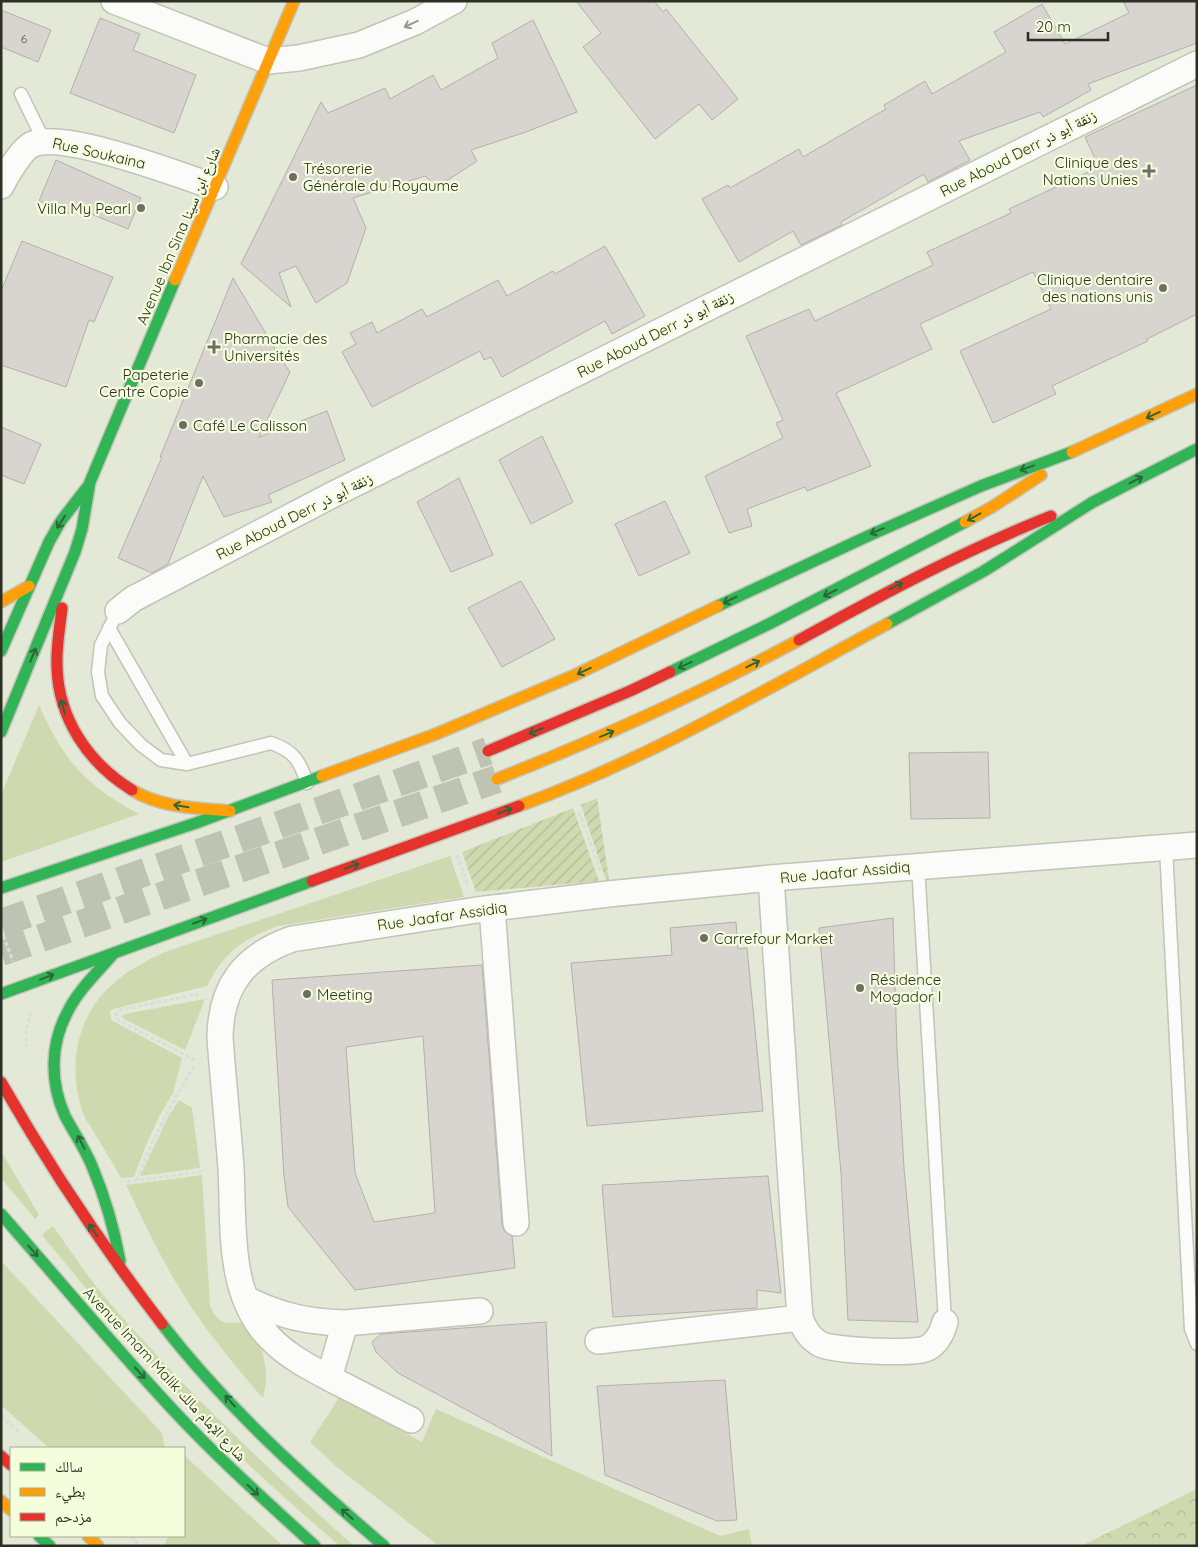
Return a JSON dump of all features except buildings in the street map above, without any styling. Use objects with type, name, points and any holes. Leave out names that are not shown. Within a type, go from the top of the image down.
[{"type":"main road","name":"Avenue Ibn Sina شارع ابن سينا","points":[[1,732],[66,574],[82,529],[90,482],[294,1]]},
{"type":"main road","points":[[1,888],[230,811],[436,734],[576,675],[858,540],[981,486],[1073,452],[1197,394]]},
{"type":"main road","points":[[1,994],[570,787],[677,737],[984,571],[1093,502],[1197,449]]},
{"type":"main road","points":[[488,751],[630,691],[778,620],[992,507],[1073,452]]},
{"type":"main road","name":"Avenue Ibn Sina شارع ابن سينا","points":[[1,651],[38,564],[61,521],[90,482]]},
{"type":"main road","points":[[497,779],[582,745],[698,692],[966,551],[1009,532],[1093,502]]},
{"type":"main road","points":[[66,574],[57,650],[57,672],[60,694],[66,714],[75,734],[87,752],[107,773],[137,793],[157,801],[179,806],[230,811]]},
{"type":"main road","points":[[1,602],[29,586]]},
{"type":"main road","points":[[115,951],[67,1012],[55,1048],[54,1065],[59,1099],[65,1115],[82,1143],[100,1186],[116,1237],[122,1270]]},
{"type":"main road","name":"Avenue Imam Malik شارع الإمام مالك","points":[[1,1082],[40,1149],[79,1210],[176,1342],[289,1462],[384,1546]]},
{"type":"main road","name":"Avenue Imam Malik شارع الإمام مالك","points":[[1,1214],[134,1366],[200,1438],[315,1546]]},
{"type":"main road","points":[[40,1537],[50,1546]]},
{"type":"main road","points":[[89,1537],[98,1546]]},
{"type":"street","points":[[114,1],[268,60],[299,58],[359,45],[415,22],[454,1]]},
{"type":"street","name":"Rue Aboud Derr زنقة أبو ذر","points":[[113,620],[133,599],[332,495],[1197,64]]},
{"type":"street","name":"Rue Soukaina","points":[[1,186],[18,158],[31,144],[56,141],[94,149],[158,167],[215,188]]},
{"type":"street","name":"Rue Jaafar Assidiq","points":[[411,1420],[328,1378],[286,1353],[270,1338],[256,1320],[246,1299],[236,1262],[220,1020],[223,1004],[230,988],[240,971],[255,957],[272,946],[292,939],[485,909],[608,894],[770,878],[1197,845]]},
{"type":"street","points":[[770,878],[800,1318],[805,1331],[822,1345],[835,1349],[908,1351],[926,1349],[940,1337],[945,1322]]},
{"type":"street","points":[[485,909],[516,1223]]},
{"type":"street","points":[[246,1299],[268,1310],[287,1316],[325,1322],[345,1323],[480,1311]]},
{"type":"street","points":[[598,1341],[800,1318]]},
{"type":"street","points":[[328,1378],[345,1323]]},
{"type":"lane","points":[[21,94],[44,141]]},
{"type":"lane","points":[[113,620],[187,764]]},
{"type":"lane","points":[[113,620],[101,645],[98,672],[102,696],[120,723],[141,745],[161,760],[187,764],[271,743],[284,748],[301,764],[308,783]]},
{"type":"lane","points":[[1166,848],[1190,1320],[1191,1329],[1197,1344]]},
{"type":"lane","points":[[918,866],[945,1322]]},
{"type":"path","points":[[578,810],[596,858]]},
{"type":"path","points":[[448,831],[485,909]]},
{"type":"path","points":[[1,930],[14,963]]},
{"type":"path","points":[[137,1180],[153,1138],[198,1061],[118,1020],[116,1014],[119,1010],[230,988]]},
{"type":"path","points":[[27,1051],[26,1030],[32,1010]]},
{"type":"path","points":[[100,1186],[231,1168]]},
{"type":"path","points":[[131,1537],[141,1546]]},
{"type":"green space","points":[[39,705],[57,741],[78,770],[104,793],[139,814],[1,862],[1,795]]},
{"type":"green space","points":[[597,798],[609,880],[606,880],[581,805]]},
{"type":"green space","points":[[573,808],[599,881],[476,892],[462,852]]},
{"type":"green space","points":[[450,856],[464,897],[278,926],[254,936],[236,948],[221,964],[207,986],[110,1011],[111,1020],[182,1058],[173,1093],[146,1145],[134,1177],[121,1178],[84,1116],[78,1096],[76,1078],[78,1043],[83,1027],[90,1011],[113,984],[144,962],[165,952]]},
{"type":"green space","points":[[205,999],[185,1050],[121,1016],[125,1014]]},
{"type":"green space","points":[[179,1100],[192,1108],[200,1168],[140,1176],[168,1117]]},
{"type":"green space","points":[[1,1151],[39,1215],[35,1219],[1,1178]]},
{"type":"green space","points":[[202,1175],[210,1305],[221,1321],[235,1323],[248,1321],[264,1358],[266,1376],[263,1398],[221,1348],[183,1294],[160,1254],[126,1185]]},
{"type":"green space","points":[[53,1226],[99,1290],[178,1378],[264,1463],[354,1546],[340,1546],[252,1468],[196,1413],[117,1325],[42,1235]]},
{"type":"green space","points":[[1,1261],[162,1433],[165,1447],[48,1447],[1,1405]]},
{"type":"green space","points":[[339,1398],[422,1442],[436,1409],[720,1536],[749,1529],[752,1546],[439,1546],[338,1468],[310,1442]]},
{"type":"green space","points":[[185,1456],[283,1546],[164,1546],[168,1537],[185,1537]]},
{"type":"green space","points":[[1197,1489],[1197,1546],[1081,1546]]},
{"type":"tunnel","points":[[1,923],[488,751]]},
{"type":"tunnel","points":[[1,952],[497,779]]},
{"type":"traffic: fast","points":[[1,732],[75,552],[82,529],[90,482],[175,280]]},
{"type":"traffic: fast","points":[[887,624],[984,571],[1093,502],[1197,449]]},
{"type":"traffic: fast","points":[[718,606],[981,486],[1072,452]]},
{"type":"traffic: fast","points":[[1,651],[49,542],[61,521],[88,486]]},
{"type":"traffic: fast","points":[[670,672],[769,624],[965,522]]},
{"type":"traffic: fast","points":[[1,888],[196,823],[322,776]]},
{"type":"traffic: fast","points":[[1,994],[312,881]]},
{"type":"traffic: fast","points":[[114,953],[82,989],[61,1025],[57,1038],[54,1064],[60,1103],[97,1178],[109,1213],[120,1261]]},
{"type":"traffic: fast","points":[[1,1214],[175,1412],[261,1497],[315,1546]]},
{"type":"traffic: fast","points":[[162,1324],[213,1384],[267,1441],[384,1546]]},
{"type":"traffic: fast","points":[[40,1537],[50,1546]]},
{"type":"traffic: slow","points":[[175,280],[294,1]]},
{"type":"traffic: slow","points":[[1072,452],[1197,394]]},
{"type":"traffic: slow","points":[[965,522],[1041,475]]},
{"type":"traffic: slow","points":[[1,602],[29,586]]},
{"type":"traffic: slow","points":[[322,776],[436,734],[575,675],[718,606]]},
{"type":"traffic: slow","points":[[519,806],[614,767],[660,745],[752,698],[887,624]]},
{"type":"traffic: slow","points":[[497,779],[650,714],[799,640]]},
{"type":"traffic: slow","points":[[132,790],[167,804],[230,811]]},
{"type":"traffic: slow","points":[[1,1501],[10,1509]]},
{"type":"traffic: slow","points":[[89,1537],[98,1546]]},
{"type":"traffic: jam","points":[[799,640],[954,559],[1051,516]]},
{"type":"traffic: jam","points":[[62,608],[57,666],[63,704],[78,737],[89,753],[102,767],[132,790]]},
{"type":"traffic: jam","points":[[488,751],[630,691],[670,672]]},
{"type":"traffic: jam","points":[[312,881],[519,806]]},
{"type":"traffic: jam","points":[[1,1082],[77,1206],[162,1324]]},
{"type":"traffic: jam","points":[[1,1456],[10,1464]]},
{"type":"place","name":"Clinique des Nations Unies","points":[[1149,171]]},
{"type":"place","name":"Trésorerie Générale du Royaume","points":[[293,177]]},
{"type":"place","name":"Villa My Pearl","points":[[141,208]]},
{"type":"place","name":"Clinique dentaire des nations unis","points":[[1163,288]]},
{"type":"place","name":"Pharmacie des Universités","points":[[214,347]]},
{"type":"place","name":"Papeterie Centre Copie","points":[[199,383]]},
{"type":"place","name":"Café Le Calisson","points":[[183,425]]},
{"type":"place","name":"Carrefour Market","points":[[704,938]]},
{"type":"place","name":"Résidence Mogador I","points":[[860,988]]},
{"type":"place","name":"Meeting","points":[[307,994]]}]
